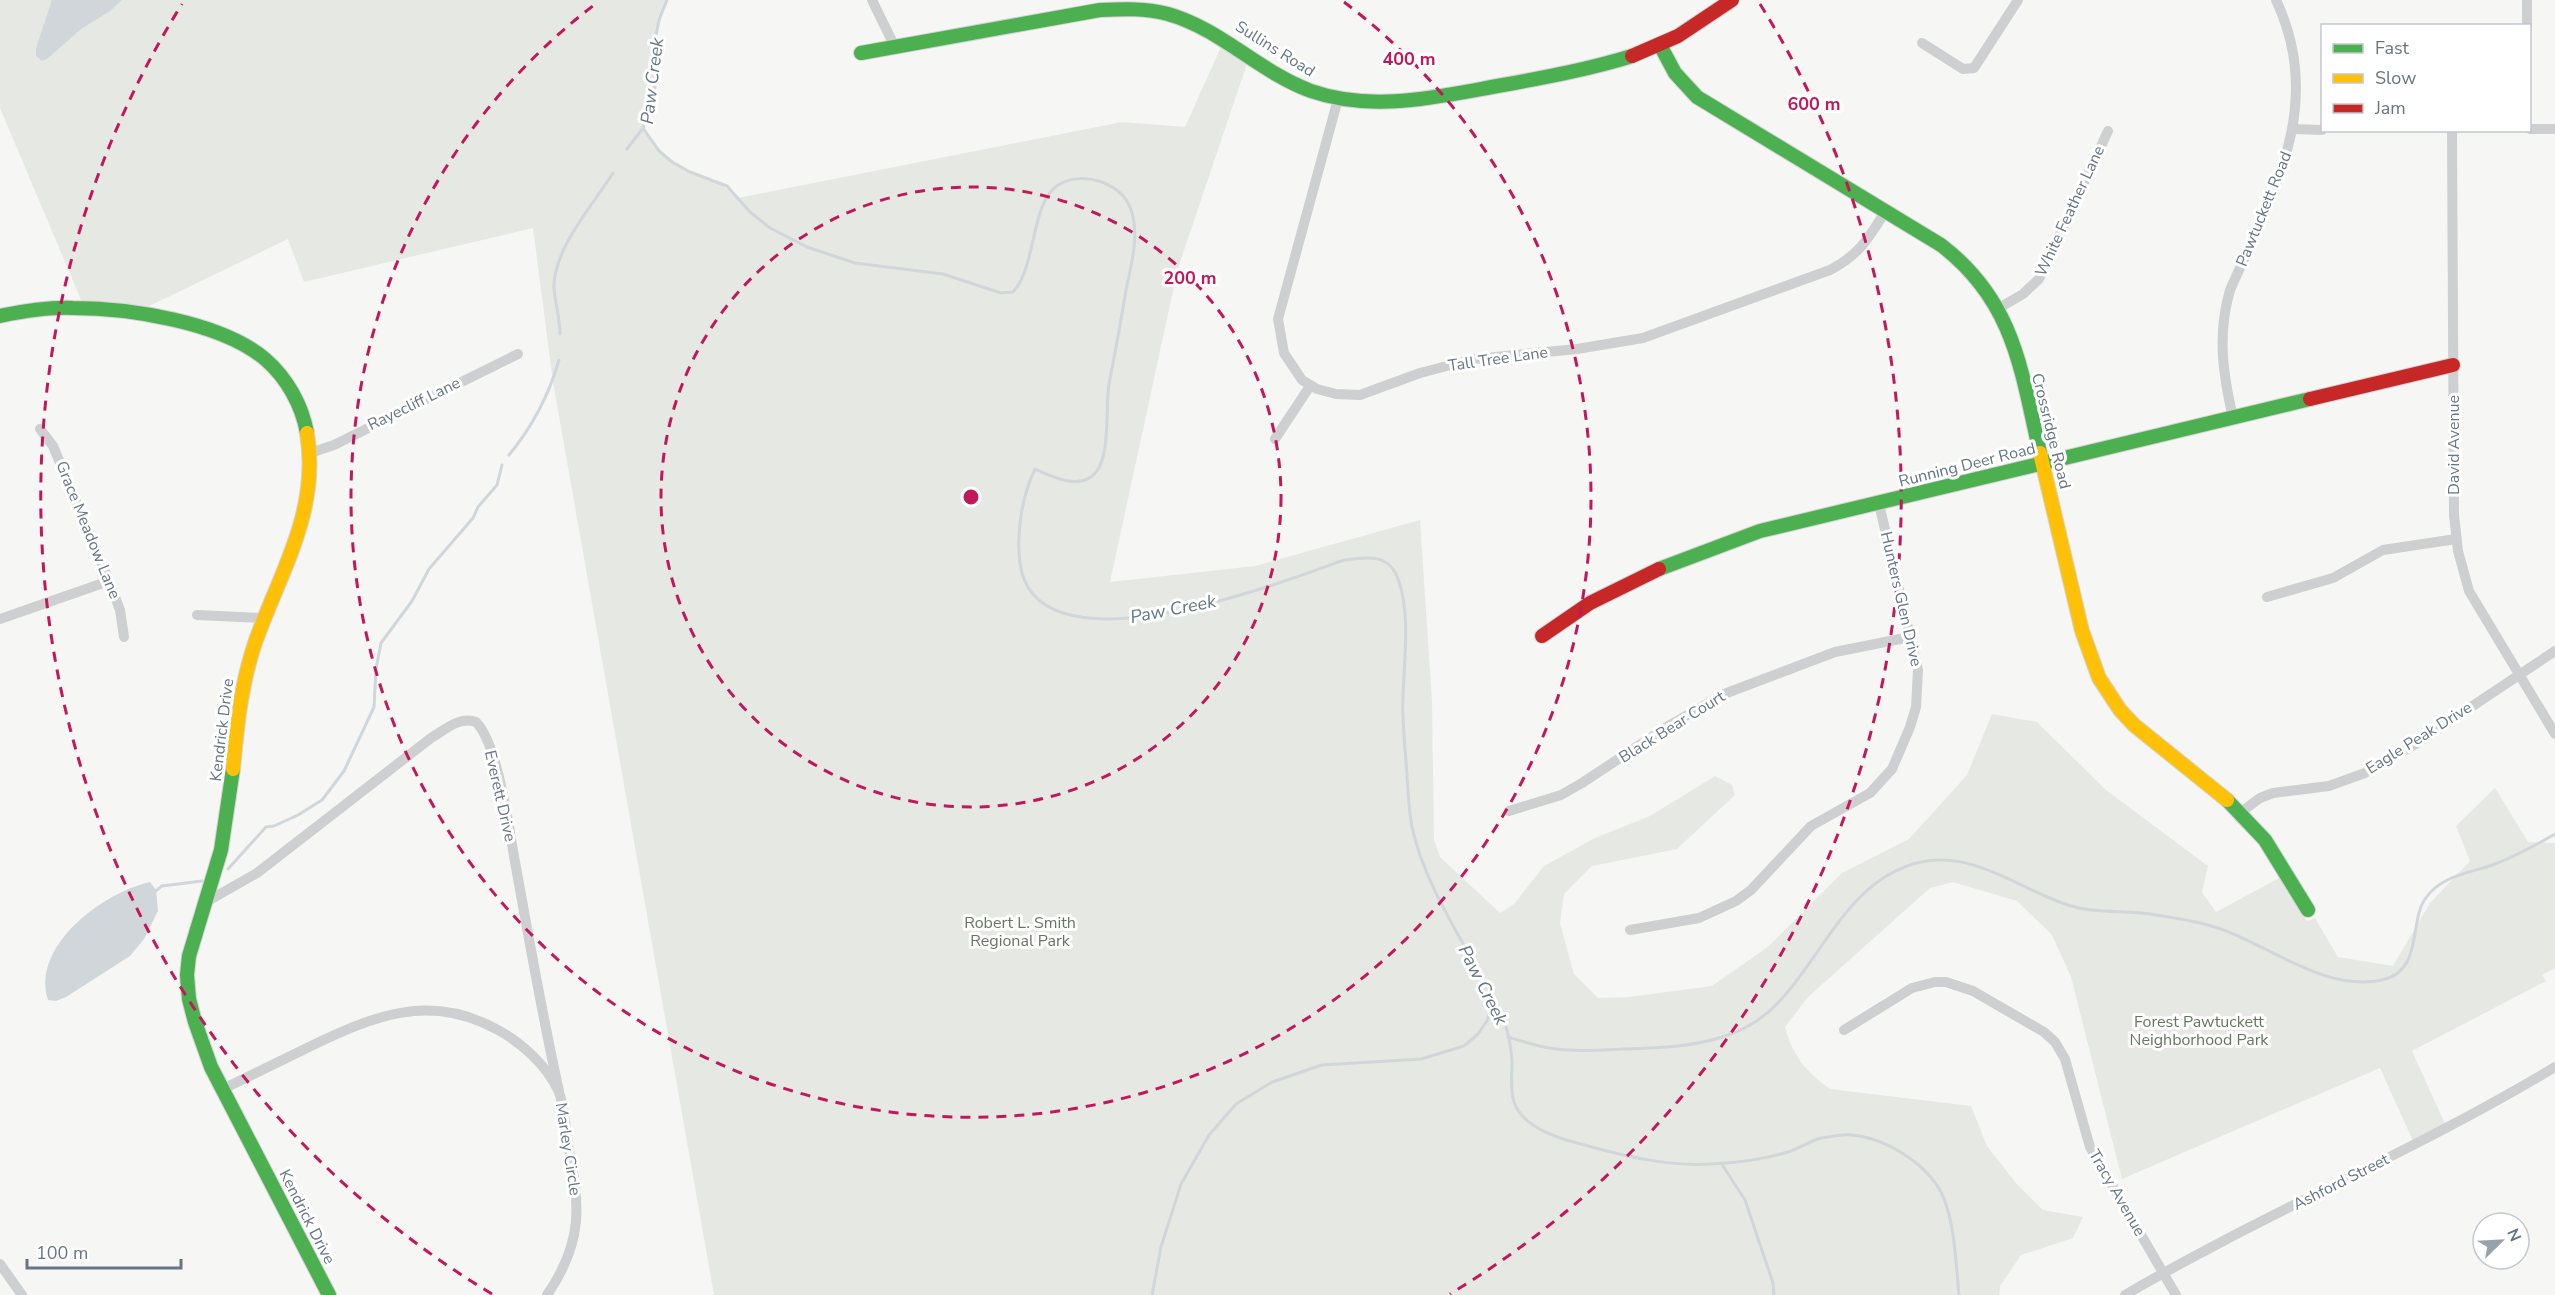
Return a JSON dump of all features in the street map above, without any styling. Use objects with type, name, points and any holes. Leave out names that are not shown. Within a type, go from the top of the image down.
[{"type":"street","points":[[872,0],[895,47]]},
{"type":"street","name":"Sullins Road","points":[[861,53],[1100,10],[1137,6],[1181,15],[1202,24],[1277,74],[1311,91],[1338,99],[1385,103],[1415,101],[1588,69],[1622,60],[1660,45],[1696,25],[1732,0]]},
{"type":"street","points":[[1922,43],[1963,69],[1974,68],[2018,0]]},
{"type":"street","name":"Pawtuckett Road","points":[[2233,418],[2223,372],[2221,349],[2226,306],[2277,185],[2294,129],[2295,65],[2286,25],[2276,0]]},
{"type":"street","points":[[2527,0],[2527,24]]},
{"type":"street","name":"Crossridge Road","points":[[1660,45],[1675,73],[1698,97],[1959,259],[1984,283],[1999,308],[2014,348],[2089,653],[2107,692],[2125,717],[2147,740],[2241,812],[2269,845],[2308,910]]},
{"type":"street","points":[[1275,439],[1310,386],[1297,374],[1284,353],[1278,319],[1338,99]]},
{"type":"street","points":[[2294,129],[2321,130]]},
{"type":"street","points":[[2531,129],[2555,129]]},
{"type":"street","name":"White Feather Lane","points":[[1999,308],[2023,294],[2039,279],[2108,131]]},
{"type":"street","name":"David Avenue","points":[[2452,132],[2456,539],[2469,591],[2555,734]]},
{"type":"street","name":"Tall Tree Lane","points":[[1310,386],[1336,394],[1360,395],[1420,373],[1474,359],[1615,343],[1668,330],[1830,270],[1848,261],[1865,244],[1886,212]]},
{"type":"street","name":"Kendrick Drive","points":[[0,316],[40,309],[84,306],[113,309],[195,327],[234,340],[265,359],[289,386],[305,423],[310,453],[306,510],[248,666],[241,697],[230,808],[225,835],[191,948],[187,971],[191,1006],[200,1036],[223,1089],[329,1295]]},
{"type":"street","name":"Rayecliff Lane","points":[[310,453],[334,445],[518,354]]},
{"type":"street","name":"Running Deer Road","points":[[1542,636],[1570,613],[1686,559],[1760,531],[2453,365]]},
{"type":"street","name":"Grace Meadow Lane","points":[[40,429],[54,446],[109,581],[120,610],[124,637]]},
{"type":"street","name":"Hunters Glen Drive","points":[[1630,930],[1699,918],[1736,901],[1757,884],[1811,826],[1858,801],[1886,777],[1910,727],[1916,707],[1918,670],[1879,504]]},
{"type":"street","points":[[2267,597],[2333,578],[2383,550],[2456,539]]},
{"type":"street","points":[[0,619],[109,581]]},
{"type":"street","points":[[197,615],[264,618]]},
{"type":"street","name":"Black Bear Court","points":[[1509,811],[1561,795],[1724,693],[1835,652],[1910,637]]},
{"type":"street","name":"Eagle Peak Drive","points":[[2241,812],[2260,798],[2273,793],[2329,786],[2365,773],[2414,745],[2555,651]]},
{"type":"street","name":"Everett Drive","points":[[206,902],[257,873],[431,738],[459,721],[476,722],[485,734],[495,766],[559,1091]]},
{"type":"street","name":"Tracy Avenue","points":[[1844,1030],[1912,988],[1935,982],[1946,982],[1973,990],[2044,1032],[2055,1042],[2065,1059],[2090,1147],[2176,1295]]},
{"type":"street","name":"Marley Circle","points":[[223,1089],[370,1019],[392,1013],[431,1010],[465,1015],[508,1035],[524,1047],[559,1091],[573,1167],[576,1224],[570,1254],[547,1295]]},
{"type":"street","name":"Ashford Street","points":[[2125,1295],[2163,1273],[2458,1122],[2555,1067]]},
{"type":"street","points":[[0,1264],[22,1295]]},
{"type":"green space","name":"Robert L. Smith Regional Park","points":[[0,0],[667,0],[659,20],[655,41],[655,87],[643,128],[674,162],[720,185],[738,198],[1122,122],[1185,127],[1225,38],[1250,55],[1178,268],[1110,582],[1255,566],[1420,520],[1432,701],[1434,840],[1440,857],[1500,913],[1514,904],[1544,866],[1595,838],[1650,816],[1715,776],[1732,785],[1735,795],[1677,849],[1592,866],[1564,894],[1560,923],[1574,974],[1598,998],[1629,997],[1712,986],[1769,946],[1842,873],[1909,839],[1967,775],[1992,714],[2037,722],[2106,790],[2208,866],[2202,892],[2216,912],[2281,877],[2307,921],[2315,918],[2338,957],[2393,966],[2430,903],[2470,861],[2456,826],[2495,788],[2528,842],[2555,843],[2555,968],[2542,975],[2546,981],[2412,1051],[2445,1124],[2413,1141],[2380,1068],[2122,1179],[2071,977],[2052,935],[2017,901],[1953,882],[1930,888],[1808,997],[1785,1027],[1796,1055],[1814,1076],[1830,1089],[1971,1106],[1987,1146],[2016,1183],[2043,1210],[2083,1217],[2073,1238],[2021,1255],[2000,1286],[1999,1295],[714,1295],[553,382],[533,228],[304,282],[288,239],[137,312],[84,307],[0,108]]},
{"type":"shaded area","points":[[52,0],[122,0],[42,61],[36,56],[36,48]]},
{"type":"shaded area","points":[[150,882],[156,890],[158,911],[144,939],[130,956],[66,997],[56,1001],[48,1000],[45,980],[50,960],[60,942],[75,924],[112,897]]},
{"type":"waterway","name":"Paw Creek","points":[[627,149],[643,128],[655,87],[655,41],[659,20],[667,0]]},
{"type":"waterway","name":"Paw Creek","points":[[643,128],[659,151],[672,162],[690,172],[727,186],[750,212],[770,228],[807,247],[855,263],[943,274],[1001,293],[1013,292],[1021,281],[1043,206],[1049,194],[1058,185],[1074,179],[1091,179],[1117,190],[1128,202],[1135,232],[1132,261],[1109,384],[1103,459],[1098,469],[1086,480],[1064,480],[1035,469],[1023,503],[1019,551],[1020,563],[1036,597],[1068,615],[1113,619],[1164,613],[1218,601],[1344,560],[1369,558],[1389,565],[1398,579],[1406,622],[1403,717],[1412,827],[1424,867],[1433,886],[1504,1020],[1512,1056],[1514,1102],[1524,1118],[1540,1129],[1559,1137],[1627,1156],[1678,1164],[1741,1162],[1760,1159],[1788,1152],[1821,1138],[1840,1135],[1865,1137],[1879,1142],[1907,1156],[1930,1176],[1939,1188],[1951,1224],[1959,1295]]},
{"type":"waterway","points":[[560,334],[554,288],[555,273],[567,243],[613,173]]},
{"type":"waterway","points":[[509,455],[539,410],[559,360]]},
{"type":"waterway","points":[[228,869],[266,827],[274,826],[298,815],[322,800],[344,771],[374,707],[376,669],[381,643],[412,601],[429,569],[473,518],[478,507],[497,485],[502,465]]},
{"type":"waterway","points":[[1508,1037],[1550,1048],[1589,1050],[1678,1046],[1705,1042],[1739,1031],[1754,1023],[1780,1001],[1843,916],[1877,882],[1897,870],[1921,862],[1940,860],[1977,866],[2047,897],[2076,907],[2097,911],[2150,914],[2204,924],[2336,979],[2359,982],[2382,980],[2395,975],[2404,967],[2413,945],[2420,909],[2425,899],[2439,885],[2457,876],[2503,861],[2555,834]]},
{"type":"waterway","points":[[153,893],[162,886],[202,881]]},
{"type":"waterway","points":[[1152,1295],[1161,1247],[1181,1184],[1209,1135],[1236,1104],[1272,1082],[1322,1065],[1421,1059],[1464,1046],[1478,1034],[1487,1021],[1494,1000]]},
{"type":"waterway","points":[[1721,1163],[1745,1200],[1773,1283],[1774,1295]]},
{"type":"traffic: fast","points":[[861,53],[1100,10],[1143,10],[1160,12],[1187,21],[1223,40],[1274,73],[1311,91],[1335,98],[1383,102],[1431,98],[1519,82],[1584,69],[1632,56]]},
{"type":"traffic: fast","points":[[1660,45],[1675,73],[1697,97],[1941,245],[1965,267],[1985,289],[2011,338],[2020,365],[2040,453]]},
{"type":"traffic: fast","points":[[0,316],[54,308],[120,311],[174,320],[224,335],[246,346],[273,366],[287,383],[297,402],[307,433]]},
{"type":"traffic: fast","points":[[1659,569],[1760,531],[2310,399]]},
{"type":"traffic: fast","points":[[233,769],[221,850],[189,956],[187,975],[189,999],[211,1067],[329,1295]]},
{"type":"traffic: fast","points":[[2227,800],[2265,840],[2308,910]]},
{"type":"traffic: slow","points":[[233,769],[240,705],[250,658],[303,515],[310,462],[307,433]]},
{"type":"traffic: slow","points":[[2040,453],[2082,631],[2099,678],[2120,710],[2134,725],[2227,800]]},
{"type":"traffic: jam","points":[[1632,56],[1678,36],[1732,0]]},
{"type":"traffic: jam","points":[[2310,399],[2453,365]]},
{"type":"traffic: jam","points":[[1542,636],[1590,603],[1659,569]]},
{"type":"park label","name":"Forest Pawtuckett Neighborhood Park","points":[[2199,1031]]}]
